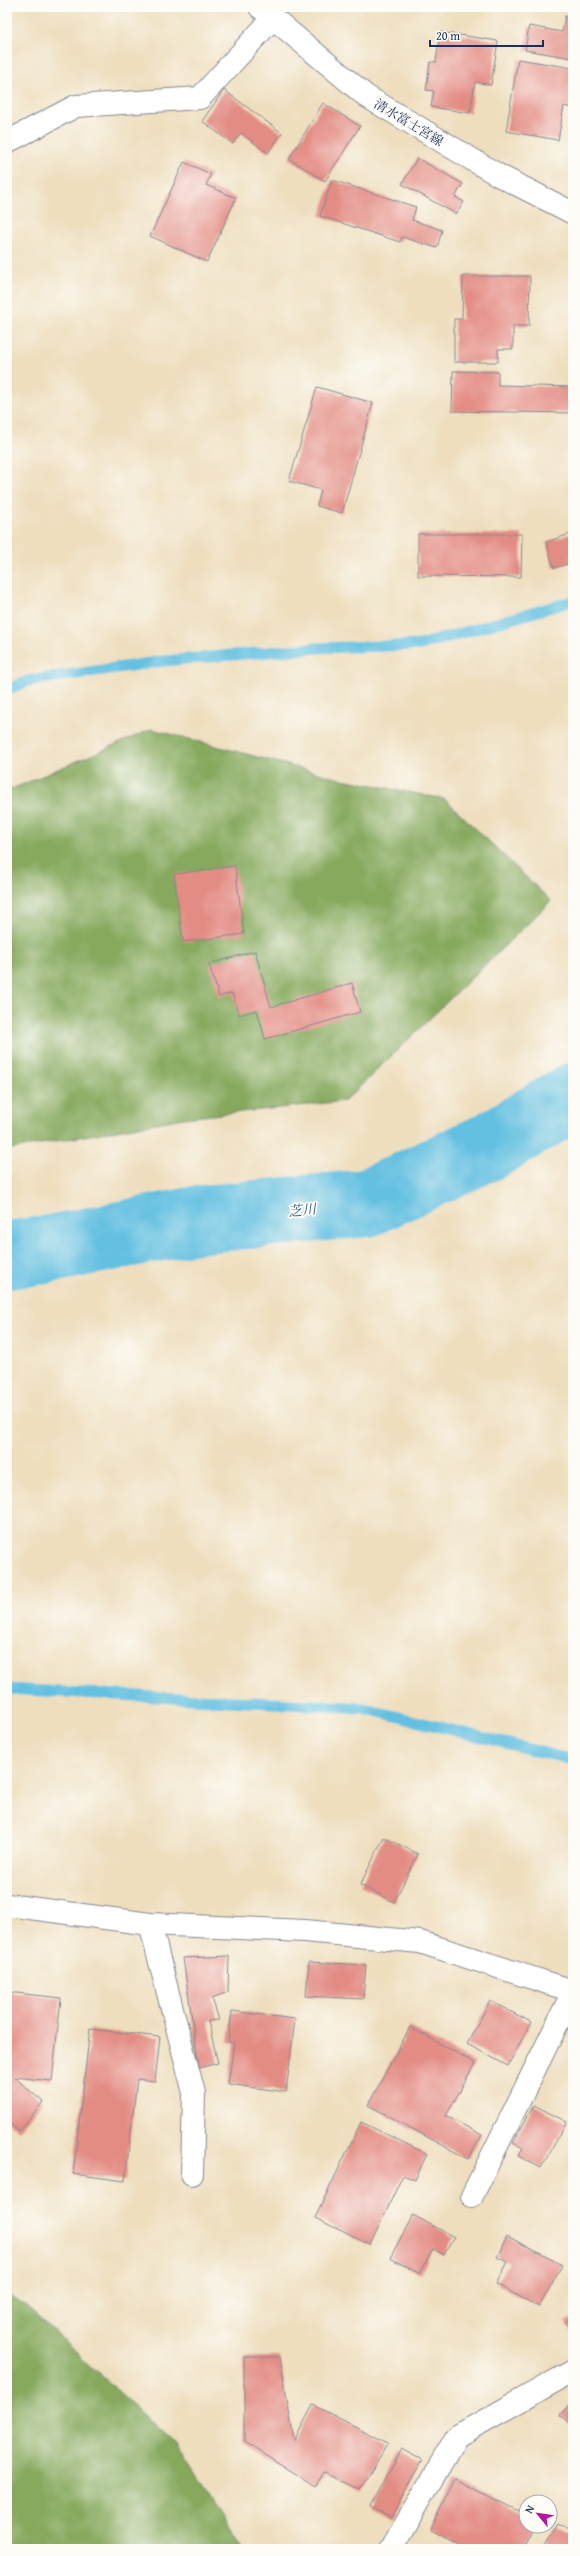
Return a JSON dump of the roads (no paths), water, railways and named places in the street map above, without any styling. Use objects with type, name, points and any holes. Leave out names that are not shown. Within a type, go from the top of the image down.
[{"type":"street","points":[[7,142],[76,106],[200,98],[267,12]]},
{"type":"street","name":"清水富士宮線","points":[[267,12],[366,96],[498,175],[573,213]]},
{"type":"street","points":[[7,1904],[150,1924],[305,1931],[420,1942],[573,1992],[472,2196]]},
{"type":"street","points":[[150,1924],[194,2093],[192,2174]]},
{"type":"street","points":[[391,2549],[457,2436],[573,2371]]},
{"type":"waterway","points":[[7,690],[27,681],[164,661],[314,648],[420,645],[573,601]]},
{"type":"waterway","name":"芝川","points":[[7,1255],[45,1250],[196,1220],[367,1203],[490,1146],[573,1097]]},
{"type":"waterway","points":[[7,1689],[363,1708],[573,1760]]}]
